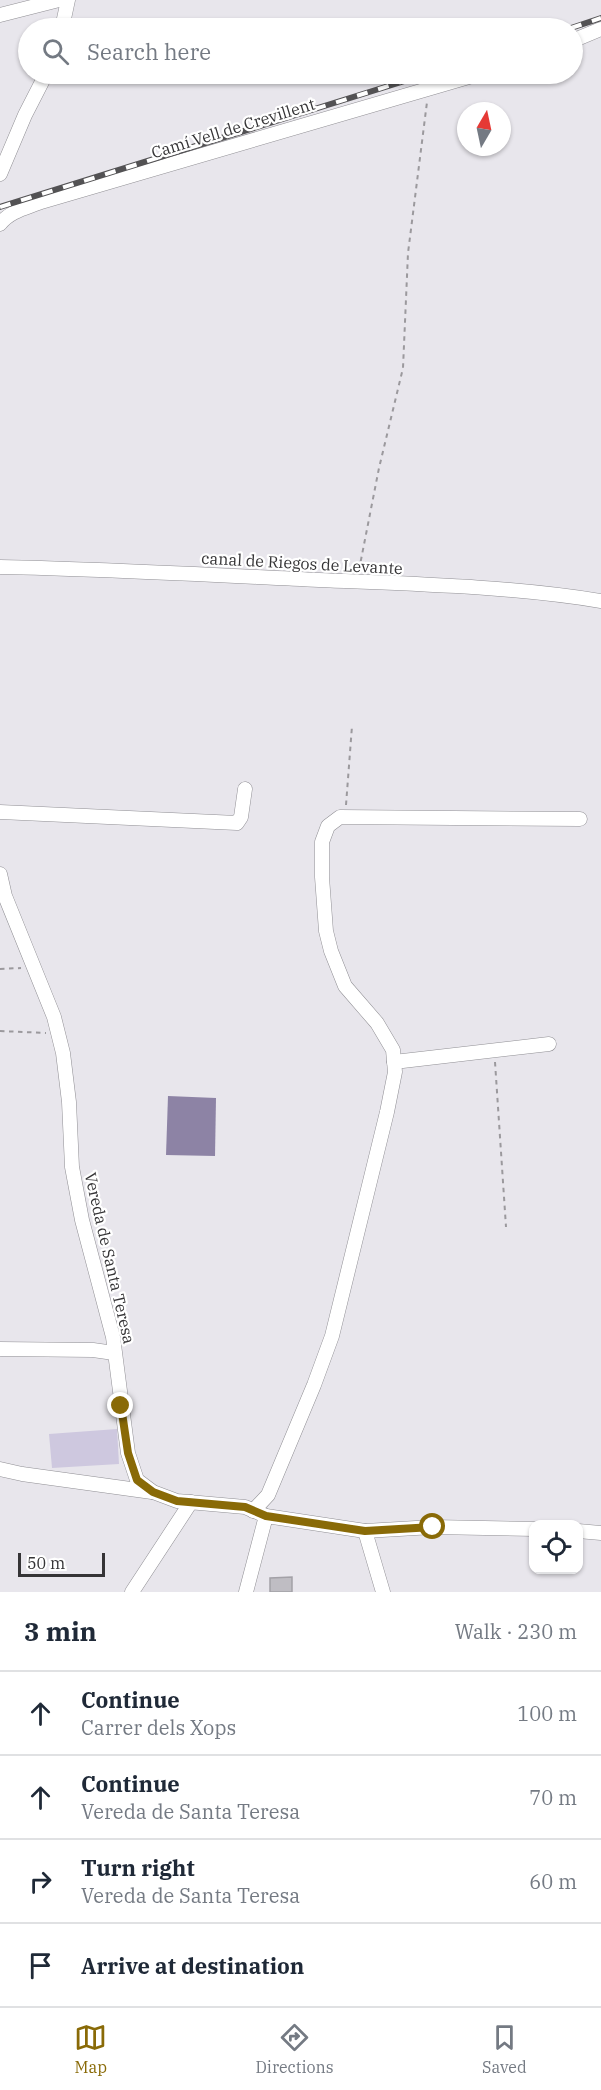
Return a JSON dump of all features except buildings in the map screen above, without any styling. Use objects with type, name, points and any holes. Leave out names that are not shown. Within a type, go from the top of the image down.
[{"type":"street","points":[[0,15],[59,0]]},
{"type":"street","points":[[64,18],[68,0]]},
{"type":"street","points":[[583,36],[601,29]]},
{"type":"street","points":[[0,174],[41,84]]},
{"type":"street","name":"Camí Vell de Crevillent","points":[[0,224],[16,211],[41,202],[326,117],[446,84]]},
{"type":"street","name":"canal de Riegos de Levante","points":[[0,567],[70,568],[544,592],[601,601]]},
{"type":"street","points":[[0,812],[237,823],[241,817],[245,789]]},
{"type":"street","points":[[246,1592],[259,1514],[314,1385],[332,1336],[395,1072],[393,1050],[377,1023],[345,987],[326,931],[322,842],[328,826],[340,817],[580,819]]},
{"type":"street","name":"Vereda de Santa Teresa","points":[[0,874],[5,896],[54,1017],[63,1053],[69,1102],[72,1167],[82,1220],[113,1337],[128,1453],[137,1480],[153,1492]]},
{"type":"street","points":[[394,1062],[549,1044]]},
{"type":"street","points":[[0,1349],[93,1350],[114,1353]]},
{"type":"street","points":[[0,1469],[153,1492],[177,1501],[245,1507],[259,1514],[365,1531],[433,1527],[529,1529]]},
{"type":"street","points":[[132,1592],[191,1502]]},
{"type":"street","points":[[365,1531],[383,1592]]},
{"type":"street","points":[[583,1531],[601,1533]]},
{"type":"path","points":[[357,582],[361,552],[402,368],[408,253],[429,89]]},
{"type":"path","points":[[345,817],[352,726]]},
{"type":"path","points":[[0,969],[33,968]]},
{"type":"path","points":[[0,1031],[58,1034]]},
{"type":"path","points":[[494,1050],[506,1227]]},
{"type":"shaded area","points":[[168,1096],[216,1098],[215,1156],[166,1155]]},
{"type":"shaded area","points":[[117,1429],[119,1464],[52,1468],[49,1434]]},
{"type":"railway","points":[[583,24],[601,18]]},
{"type":"railway","points":[[0,207],[395,84]]},
{"type":"route","points":[[121,1406],[128,1453],[137,1480],[153,1492],[177,1501],[245,1507],[266,1516],[365,1531],[433,1527]]}]
